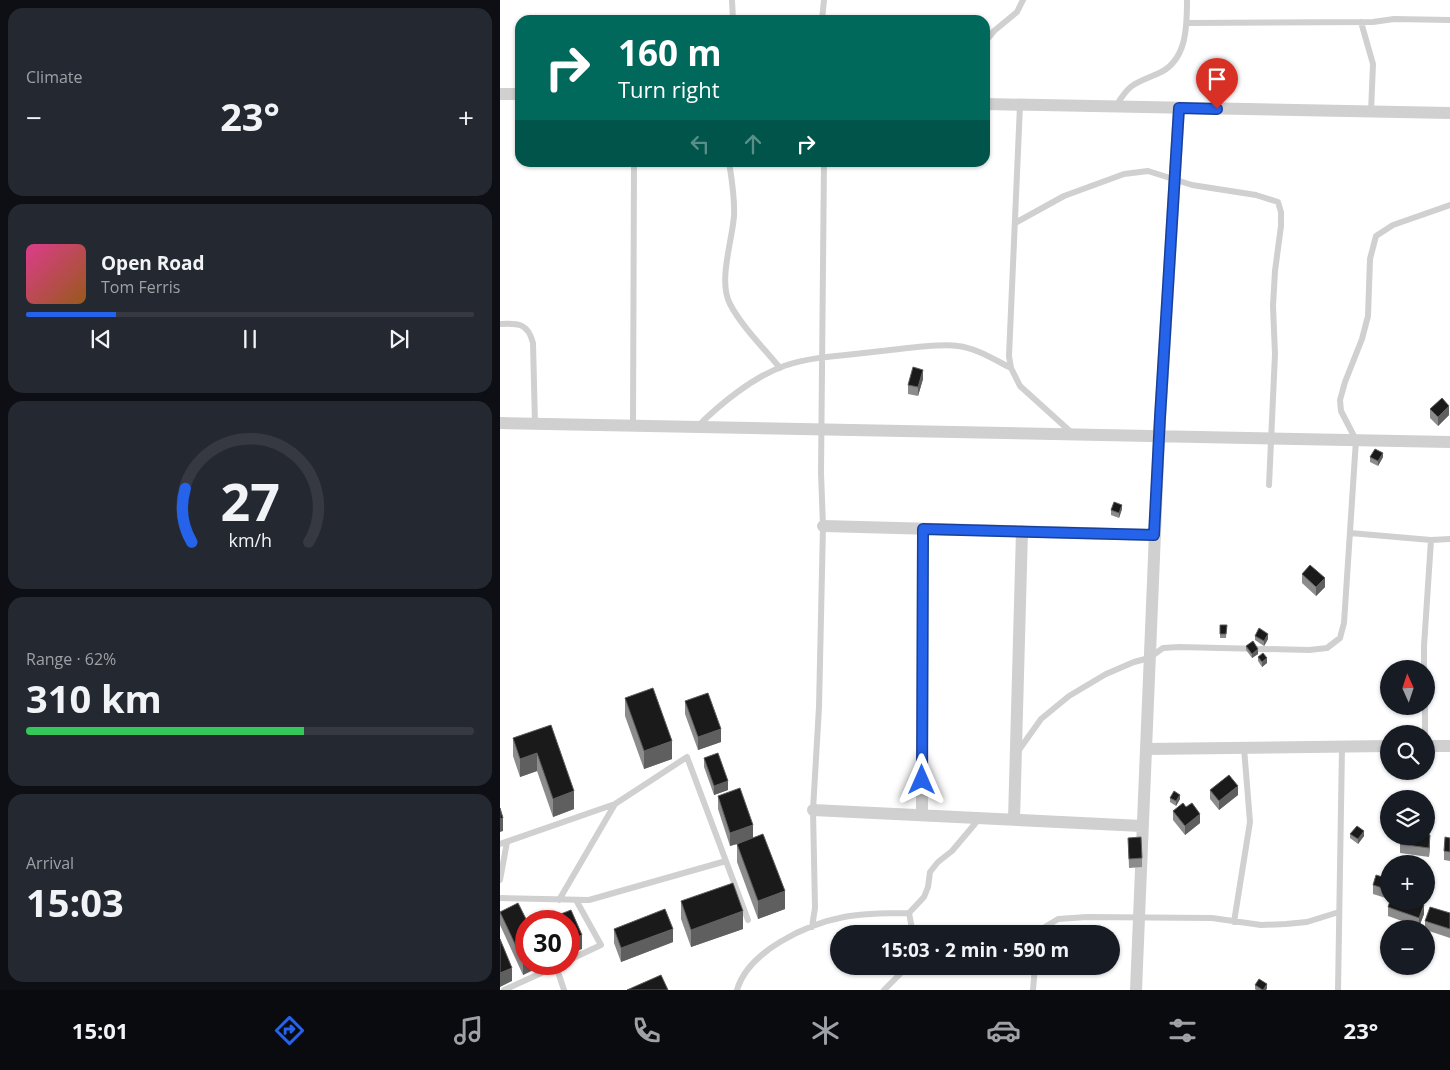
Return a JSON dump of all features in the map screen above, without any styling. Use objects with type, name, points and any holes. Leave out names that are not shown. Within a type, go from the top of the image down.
[{"type":"street","points":[[500,94],[515,94]]},
{"type":"street","points":[[990,104],[1450,113]]},
{"type":"street","points":[[1136,990],[1154,535],[1179,108]]},
{"type":"street","points":[[500,423],[1450,442]]},
{"type":"street","points":[[823,526],[1154,535]]},
{"type":"street","points":[[922,815],[923,529]]},
{"type":"street","points":[[1014,820],[1022,531]]},
{"type":"street","points":[[1146,748],[1380,746]]},
{"type":"street","points":[[1435,746],[1450,746]]},
{"type":"street","points":[[813,810],[1142,826]]},
{"type":"lane","points":[[732,0],[732,15]]},
{"type":"lane","points":[[822,15],[824,0]]},
{"type":"lane","points":[[990,36],[1017,12],[1023,0]]},
{"type":"lane","points":[[1115,107],[1126,90],[1146,77],[1159,73],[1171,65],[1179,55],[1187,23],[1187,0]]},
{"type":"lane","points":[[1187,23],[1450,20]]},
{"type":"lane","points":[[1361,22],[1373,64],[1371,112]]},
{"type":"lane","points":[[1020,105],[1009,356],[1011,368],[1020,386],[1074,435]]},
{"type":"lane","points":[[633,426],[634,167]]},
{"type":"lane","points":[[730,167],[734,190],[734,216],[726,280],[729,302],[743,324],[780,368]]},
{"type":"lane","points":[[812,927],[815,908],[813,810],[819,707],[823,526],[824,167]]},
{"type":"lane","points":[[1015,223],[1064,196],[1124,174],[1148,172],[1192,185],[1256,195],[1278,202],[1282,226],[1275,271],[1273,306],[1275,354],[1269,485]]},
{"type":"lane","points":[[1016,754],[1041,719],[1069,696],[1106,674],[1134,662],[1150,658],[1163,648],[1309,650],[1327,648],[1340,638],[1344,623],[1356,440],[1341,411],[1340,400],[1345,382],[1362,340],[1368,316],[1370,259],[1376,236],[1392,225],[1450,205]]},
{"type":"lane","points":[[500,324],[526,327],[531,334],[534,424]]},
{"type":"lane","points":[[696,428],[720,404],[763,377],[780,368],[804,361],[894,350],[959,346],[980,353],[1011,368]]},
{"type":"lane","points":[[1350,533],[1431,540],[1450,539]]},
{"type":"lane","points":[[1424,660],[1431,540]]},
{"type":"lane","points":[[1338,990],[1342,747]]},
{"type":"lane","points":[[1234,922],[1250,822],[1244,748]]},
{"type":"lane","points":[[500,880],[503,843],[615,804],[687,757],[748,920]]},
{"type":"lane","points":[[559,900],[615,804]]},
{"type":"lane","points":[[738,990],[745,972],[756,960],[791,936],[830,920],[850,916],[909,913],[924,897],[928,887],[930,872],[938,862],[952,851],[980,818]]},
{"type":"lane","points":[[500,898],[589,900],[726,860]]},
{"type":"lane","points":[[576,900],[601,945],[580,955]]},
{"type":"lane","points":[[1048,925],[1058,919],[1087,917],[1212,918],[1261,925],[1286,924],[1308,922],[1339,912]]},
{"type":"lane","points":[[909,913],[911,925]]},
{"type":"lane","points":[[504,990],[536,975]]},
{"type":"lane","points":[[560,975],[564,990]]},
{"type":"lane","points":[[884,990],[899,975]]},
{"type":"lane","points":[[1033,990],[1034,975]]},
{"type":"building","points":[[913,367],[923,370],[918,387],[908,385]]},
{"type":"building","points":[[1442,398],[1449,406],[1438,417],[1430,409]]},
{"type":"building","points":[[1375,449],[1383,453],[1378,461],[1370,457]]},
{"type":"building","points":[[1114,502],[1122,505],[1119,513],[1111,510]]},
{"type":"building","points":[[1310,565],[1325,578],[1316,587],[1302,574]]},
{"type":"building","points":[[1220,625],[1227,625],[1226,634],[1220,634]]},
{"type":"building","points":[[1259,628],[1268,634],[1264,641],[1255,636]]},
{"type":"building","points":[[1253,641],[1258,649],[1252,654],[1246,646]]},
{"type":"building","points":[[1263,653],[1267,658],[1262,662],[1258,657]]},
{"type":"building","points":[[653,688],[672,741],[644,751],[625,698]]},
{"type":"building","points":[[708,693],[721,729],[698,737],[685,701]]},
{"type":"building","points":[[551,725],[574,791],[553,799],[537,753],[520,759],[513,738]]},
{"type":"building","points":[[718,753],[728,781],[714,786],[704,758]]},
{"type":"building","points":[[1229,775],[1238,786],[1219,801],[1210,790]]},
{"type":"building","points":[[740,788],[753,825],[730,833],[718,796]]},
{"type":"building","points":[[1174,791],[1180,795],[1176,801],[1170,798]]},
{"type":"building","points":[[1183,803],[1186,807],[1192,803],[1200,814],[1185,826],[1173,811]]},
{"type":"building","points":[[500,808],[503,818],[500,819]]},
{"type":"building","points":[[1357,826],[1364,831],[1358,839],[1350,834]]},
{"type":"building","points":[[763,834],[785,891],[758,901],[737,844]]},
{"type":"building","points":[[1141,837],[1142,858],[1129,859],[1128,838]]},
{"type":"building","points":[[1445,837],[1450,838],[1450,852],[1444,851]]},
{"type":"building","points":[[1407,845],[1429,845],[1429,848]]},
{"type":"building","points":[[1376,875],[1380,876],[1380,887],[1373,885]]},
{"type":"building","points":[[733,883],[743,911],[691,930],[681,901]]},
{"type":"building","points":[[518,903],[522,910],[515,910],[515,944],[500,912]]},
{"type":"building","points":[[1435,908],[1450,913],[1450,929],[1435,924],[1435,920],[1425,920],[1429,910]]},
{"type":"building","points":[[665,909],[673,929],[621,948],[614,929]]},
{"type":"building","points":[[1396,910],[1422,910],[1419,918]]},
{"type":"building","points":[[500,939],[512,968],[500,973]]},
{"type":"building","points":[[661,975],[668,990],[627,990]]},
{"type":"building","points":[[1259,979],[1267,984],[1263,990],[1255,985]]},
{"type":"route","points":[[922,780],[923,529],[1154,535],[1179,108],[1217,109]]}]
